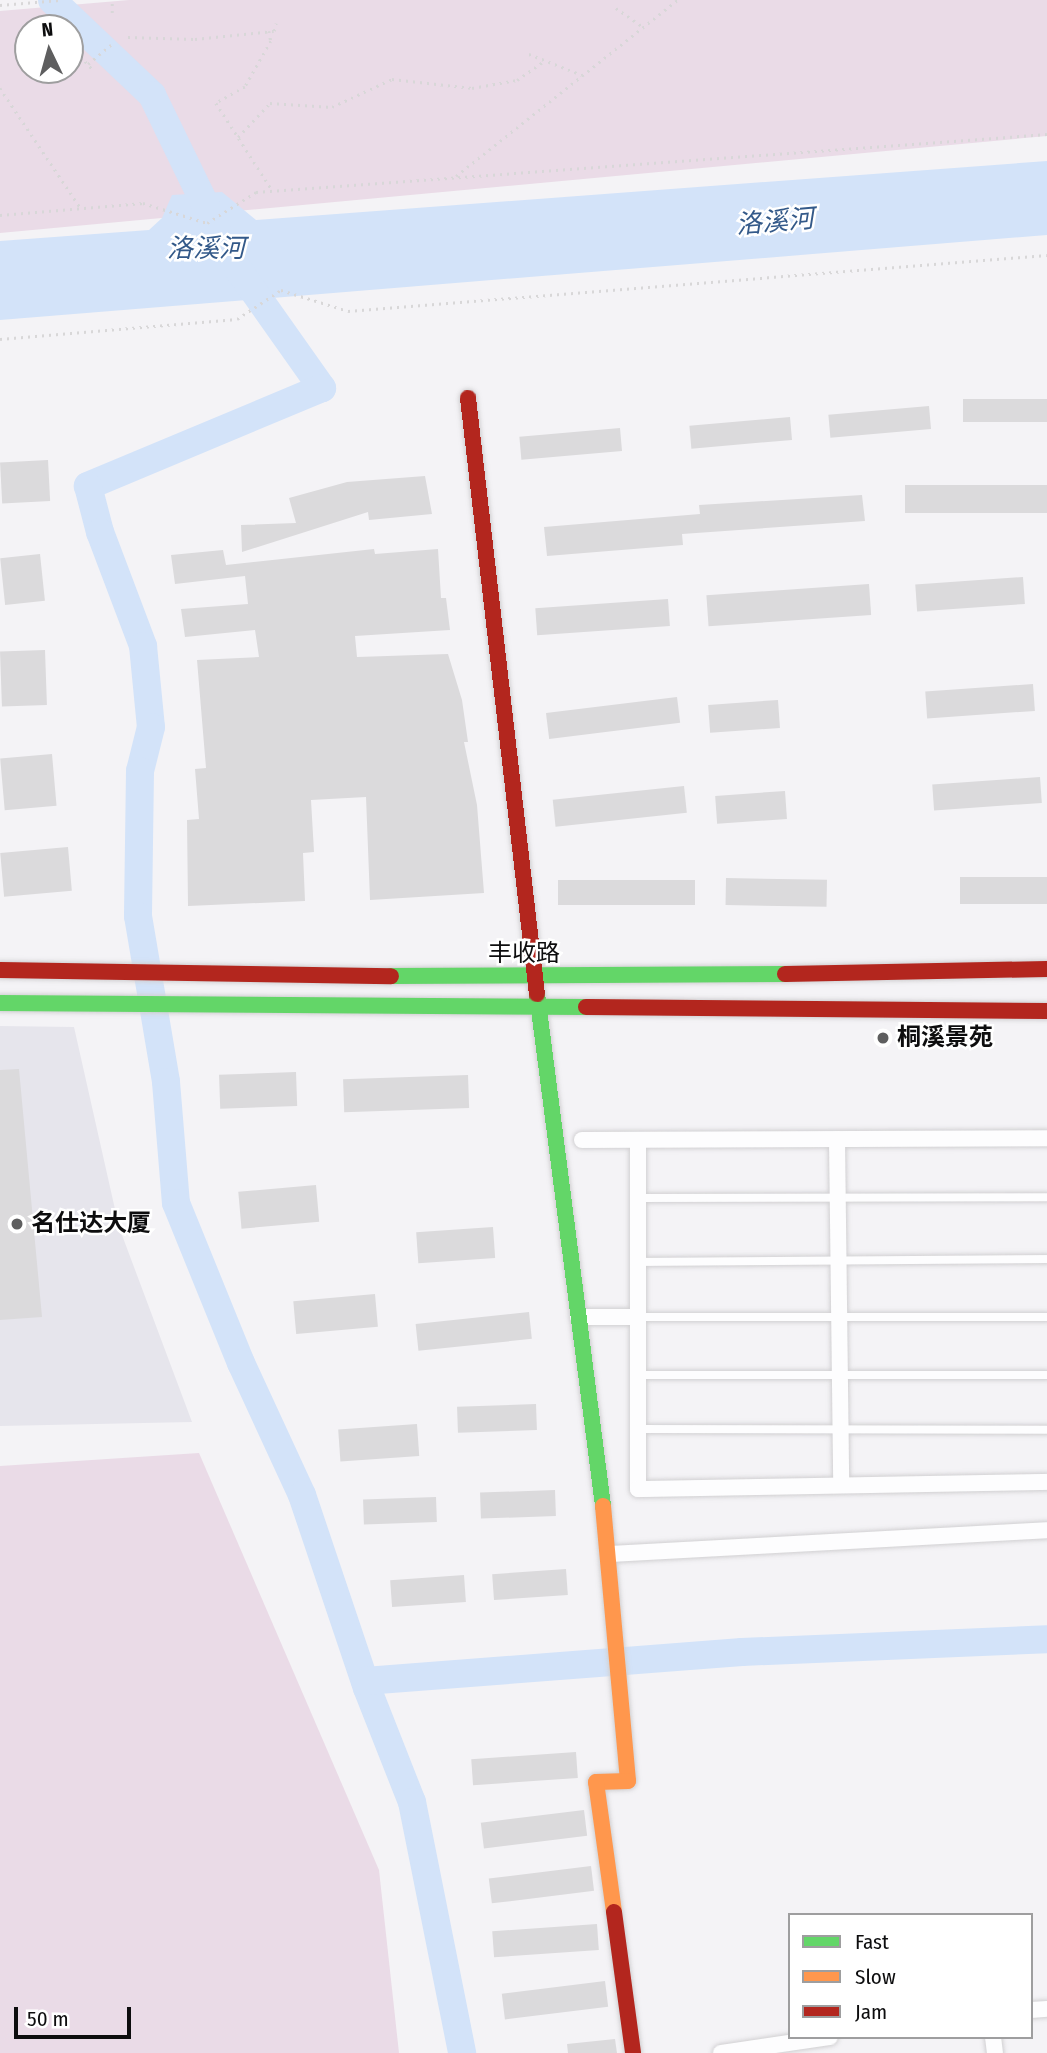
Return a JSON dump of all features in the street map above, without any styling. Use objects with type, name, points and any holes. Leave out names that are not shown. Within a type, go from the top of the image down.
[{"type":"main road","points":[[468,398],[538,1007],[609,1554],[628,1781],[596,1782],[633,2053]]},
{"type":"main road","name":"丰收路","points":[[0,970],[535,978],[1047,970]]},
{"type":"main road","points":[[0,1003],[1047,1011]]},
{"type":"street","points":[[582,1140],[1047,1138]]},
{"type":"street","points":[[837,1139],[841,1485]]},
{"type":"street","points":[[638,1140],[638,1489],[1047,1482]]},
{"type":"street","points":[[578,1317],[638,1317]]},
{"type":"street","points":[[609,1554],[1047,1530]]},
{"type":"street","points":[[721,2053],[816,2039]]},
{"type":"lane","points":[[638,1198],[1047,1197]]},
{"type":"lane","points":[[638,1262],[1047,1259]]},
{"type":"lane","points":[[638,1317],[1047,1318]]},
{"type":"lane","points":[[638,1375],[1047,1375]]},
{"type":"lane","points":[[638,1429],[1047,1430]]},
{"type":"path","points":[[0,5],[60,0]]},
{"type":"path","points":[[112,0],[112,13]]},
{"type":"path","points":[[456,176],[677,0]]},
{"type":"path","points":[[616,8],[643,27]]},
{"type":"path","points":[[128,37],[195,39],[269,31],[276,23]]},
{"type":"path","points":[[269,31],[271,41],[245,87],[216,103],[273,191]]},
{"type":"path","points":[[88,63],[111,45]]},
{"type":"path","points":[[529,54],[583,75]]},
{"type":"path","points":[[84,59],[94,71]]},
{"type":"path","points":[[238,137],[270,103],[332,107],[392,79],[472,88],[517,80],[544,61]]},
{"type":"path","points":[[0,88],[81,208]]},
{"type":"path","points":[[0,215],[144,203],[206,223],[256,192],[1047,134]]},
{"type":"path","points":[[0,339],[237,319],[281,290],[348,311],[1047,255]]},
{"type":"shaded area","points":[[129,0],[1047,0],[1047,136],[0,233],[0,11]]},
{"type":"shaded area","points":[[0,1026],[74,1027],[119,1227],[192,1422],[0,1426]]},
{"type":"shaded area","points":[[199,1453],[379,1870],[399,2053],[0,2053],[0,1466]]},
{"type":"water","name":"洛溪河","points":[[1047,161],[1047,235],[0,320],[0,241],[149,230],[162,218],[172,195],[222,192],[256,220]]},
{"type":"building","points":[[963,399],[1047,399],[1047,422],[963,422]]},
{"type":"building","points":[[929,406],[931,429],[830,438],[828,415]]},
{"type":"building","points":[[790,417],[792,440],[691,449],[689,426]]},
{"type":"building","points":[[620,428],[622,451],[521,460],[519,437]]},
{"type":"building","points":[[48,460],[50,501],[2,503],[0,463]]},
{"type":"building","points":[[425,476],[432,514],[369,520],[368,512],[242,552],[241,525],[296,523],[289,498],[347,482]]},
{"type":"building","points":[[905,485],[1047,485],[1047,513],[905,513]]},
{"type":"building","points":[[862,495],[865,521],[682,534],[683,545],[547,556],[544,527],[700,514],[699,505]]},
{"type":"building","points":[[374,549],[375,554],[438,549],[441,598],[446,598],[450,630],[355,636],[357,657],[448,654],[462,700],[468,742],[464,742],[477,805],[484,893],[370,900],[366,797],[311,800],[314,852],[303,853],[305,901],[188,906],[187,820],[199,819],[195,769],[206,768],[197,660],[259,657],[255,630],[185,637],[181,609],[248,604],[245,576],[175,584],[171,555],[223,550],[226,565]]},
{"type":"building","points":[[40,554],[45,601],[5,605],[0,558]]},
{"type":"building","points":[[1023,577],[1025,604],[917,611],[915,585]]},
{"type":"building","points":[[869,584],[871,615],[709,626],[706,595]]},
{"type":"building","points":[[668,599],[670,626],[537,635],[535,608]]},
{"type":"building","points":[[45,650],[47,705],[2,707],[0,652]]},
{"type":"building","points":[[1033,684],[1035,711],[927,718],[925,692]]},
{"type":"building","points":[[677,697],[680,723],[549,739],[546,713]]},
{"type":"building","points":[[778,700],[780,728],[710,733],[708,705]]},
{"type":"building","points":[[52,754],[57,806],[5,810],[0,759]]},
{"type":"building","points":[[1040,777],[1042,803],[934,810],[932,785]]},
{"type":"building","points":[[684,786],[687,813],[556,827],[553,800]]},
{"type":"building","points":[[785,791],[787,819],[717,824],[715,796]]},
{"type":"building","points":[[68,847],[72,891],[4,897],[0,853]]},
{"type":"building","points":[[960,877],[1047,877],[1047,904],[960,904]]},
{"type":"building","points":[[726,878],[827,880],[827,907],[726,905]]},
{"type":"building","points":[[558,880],[695,880],[695,905],[558,905]]},
{"type":"building","points":[[19,1069],[42,1317],[0,1320],[0,1070]]},
{"type":"building","points":[[296,1072],[297,1106],[220,1109],[219,1075]]},
{"type":"building","points":[[468,1075],[469,1108],[344,1112],[343,1079]]},
{"type":"building","points":[[316,1185],[319,1222],[242,1229],[238,1192]]},
{"type":"building","points":[[493,1227],[495,1258],[418,1263],[416,1232]]},
{"type":"building","points":[[375,1294],[378,1327],[296,1334],[293,1301]]},
{"type":"building","points":[[529,1312],[532,1339],[418,1351],[416,1324]]},
{"type":"building","points":[[536,1404],[537,1430],[458,1433],[457,1407]]},
{"type":"building","points":[[417,1424],[419,1456],[340,1461],[338,1430]]},
{"type":"building","points":[[555,1490],[556,1516],[481,1519],[480,1493]]},
{"type":"building","points":[[436,1497],[437,1522],[364,1525],[363,1500]]},
{"type":"building","points":[[566,1569],[568,1595],[494,1600],[492,1574]]},
{"type":"building","points":[[464,1575],[466,1602],[392,1607],[390,1580]]},
{"type":"building","points":[[576,1752],[578,1778],[473,1785],[471,1759]]},
{"type":"building","points":[[584,1810],[587,1836],[484,1848],[481,1823]]},
{"type":"building","points":[[591,1866],[594,1891],[492,1903],[489,1879]]},
{"type":"building","points":[[597,1924],[599,1950],[494,1957],[492,1931]]},
{"type":"building","points":[[605,1981],[608,2007],[505,2019],[502,1994]]},
{"type":"building","points":[[615,2039],[617,2053],[568,2053],[567,2044]]},
{"type":"waterway","points":[[52,0],[152,95],[216,227]]},
{"type":"waterway","points":[[238,269],[322,388],[88,486],[100,532],[143,646],[151,727],[140,771],[138,916],[166,1082],[176,1203],[241,1363],[302,1495],[367,1688],[412,1802],[462,2053]]},
{"type":"waterway","points":[[365,1681],[742,1652],[1047,1639]]},
{"type":"traffic: fast","points":[[391,976],[785,974]]},
{"type":"traffic: fast","points":[[537,994],[603,1506]]},
{"type":"traffic: fast","points":[[0,1003],[586,1007]]},
{"type":"traffic: slow","points":[[603,1506],[628,1781],[596,1782],[614,1912]]},
{"type":"traffic: jam","points":[[468,398],[537,994]]},
{"type":"traffic: jam","points":[[785,974],[1047,969]]},
{"type":"traffic: jam","points":[[0,970],[391,976]]},
{"type":"traffic: jam","points":[[586,1007],[1047,1011]]},
{"type":"traffic: jam","points":[[614,1912],[633,2053]]},
{"type":"place","name":"桐溪景苑","points":[[883,1038]]},
{"type":"place","name":"名仕达大厦","points":[[17,1224]]}]
